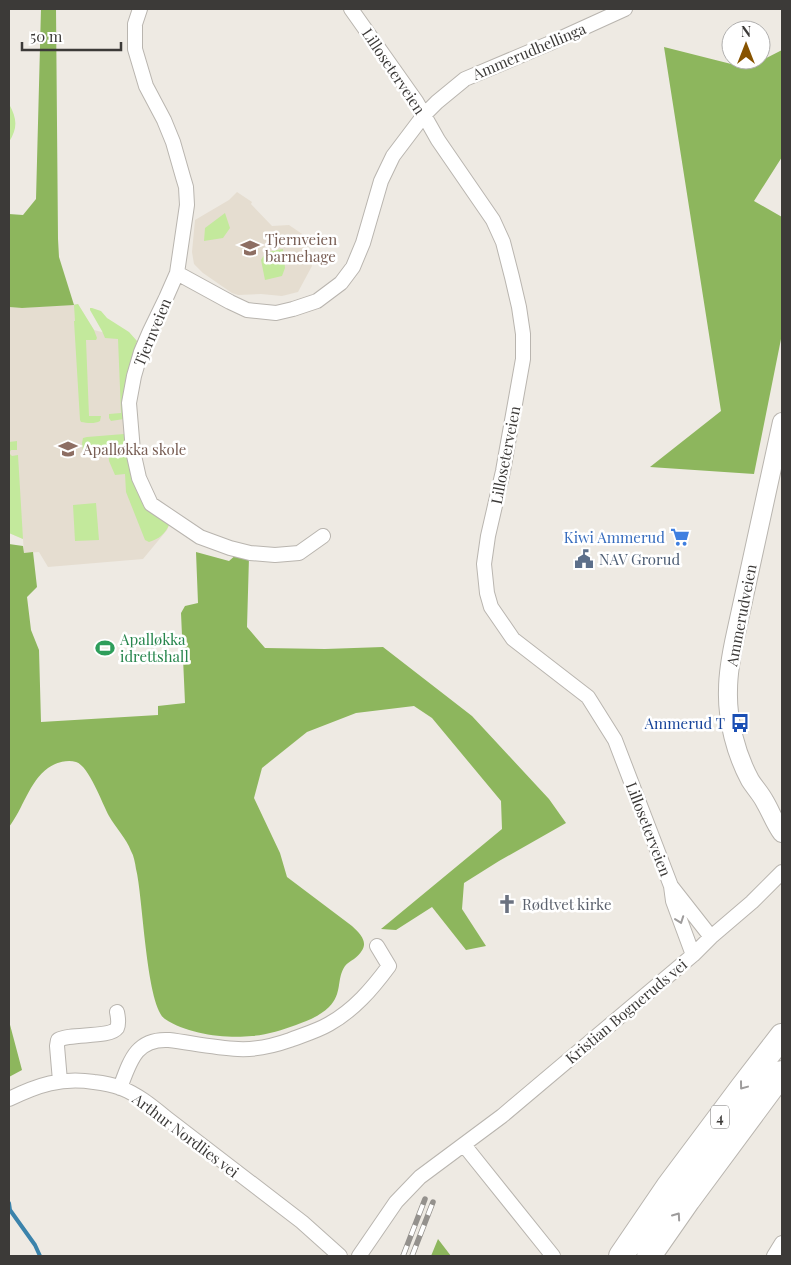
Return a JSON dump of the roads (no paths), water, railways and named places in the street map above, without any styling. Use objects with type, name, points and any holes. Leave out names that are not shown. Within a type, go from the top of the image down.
[{"type":"highway","points":[[778,1042],[782,1025]]},
{"type":"highway","name":"4","points":[[621,1256],[668,1187],[778,1042]]},
{"type":"highway","name":"4","points":[[649,1256],[688,1200],[772,1094],[782,1073]]},
{"type":"street","name":"Tjernveien","points":[[140,9],[135,24],[135,49],[146,86],[173,142],[186,187],[186,205],[177,274],[141,352],[129,403],[133,450],[139,478],[151,504],[200,537],[230,548],[250,553],[274,555],[299,553],[323,536]]},
{"type":"street","name":"Lilloseterveien","points":[[352,9],[416,101],[438,140],[493,220],[503,242],[512,276],[523,334],[523,359],[484,564],[487,593],[491,607],[513,639],[588,697],[615,740],[671,886],[673,901],[693,955]]},
{"type":"street","name":"Ammerudhellinga","points":[[177,274],[247,310],[276,313],[317,301],[341,283],[353,267],[363,243],[381,181],[393,156],[436,102],[465,79],[625,9]]},
{"type":"street","name":"Ammerudveien","points":[[782,422],[736,632],[728,690],[731,722],[739,753],[750,779],[766,802],[782,833]]},
{"type":"street","name":"Ammerudveien","points":[[766,802],[782,816]]},
{"type":"street","name":"Kristian Bogneruds vei","points":[[360,1256],[396,1202],[430,1168],[509,1110],[693,955],[782,872]]},
{"type":"street","name":"Lilloseterveien","points":[[671,886],[711,937]]},
{"type":"street","points":[[120,1088],[132,1058],[139,1049],[152,1041],[160,1039],[225,1048],[254,1049],[286,1041],[328,1025],[353,1008],[389,966],[378,946]]},
{"type":"street","points":[[60,1081],[58,1040],[66,1037],[115,1030],[118,1024],[117,1012]]},
{"type":"street","name":"Arthur Nordlies vei","points":[[9,1099],[38,1086],[60,1081],[88,1081],[120,1088],[148,1103],[302,1222],[340,1256]]},
{"type":"street","points":[[464,1144],[552,1256]]},
{"type":"street","points":[[774,1256],[782,1243]]},
{"type":"waterway","points":[[9,1203],[10,1210],[35,1245],[40,1256]]},
{"type":"railway","points":[[403,1256],[425,1199]]},
{"type":"railway","points":[[412,1256],[433,1202]]},
{"type":"place","name":"Tjernveien barnehage","points":[[250,248]]},
{"type":"place","name":"Apalløkka skole","points":[[68,449]]},
{"type":"place","name":"Kiwi Ammerud","points":[[680,537]]},
{"type":"place","name":"NAV Grorud","points":[[584,559]]},
{"type":"place","name":"Apalløkka idrettshall","points":[[105,648]]},
{"type":"place","name":"Ammerud T","points":[[740,723]]},
{"type":"place","name":"Rødtvet kirke","points":[[507,904]]}]
